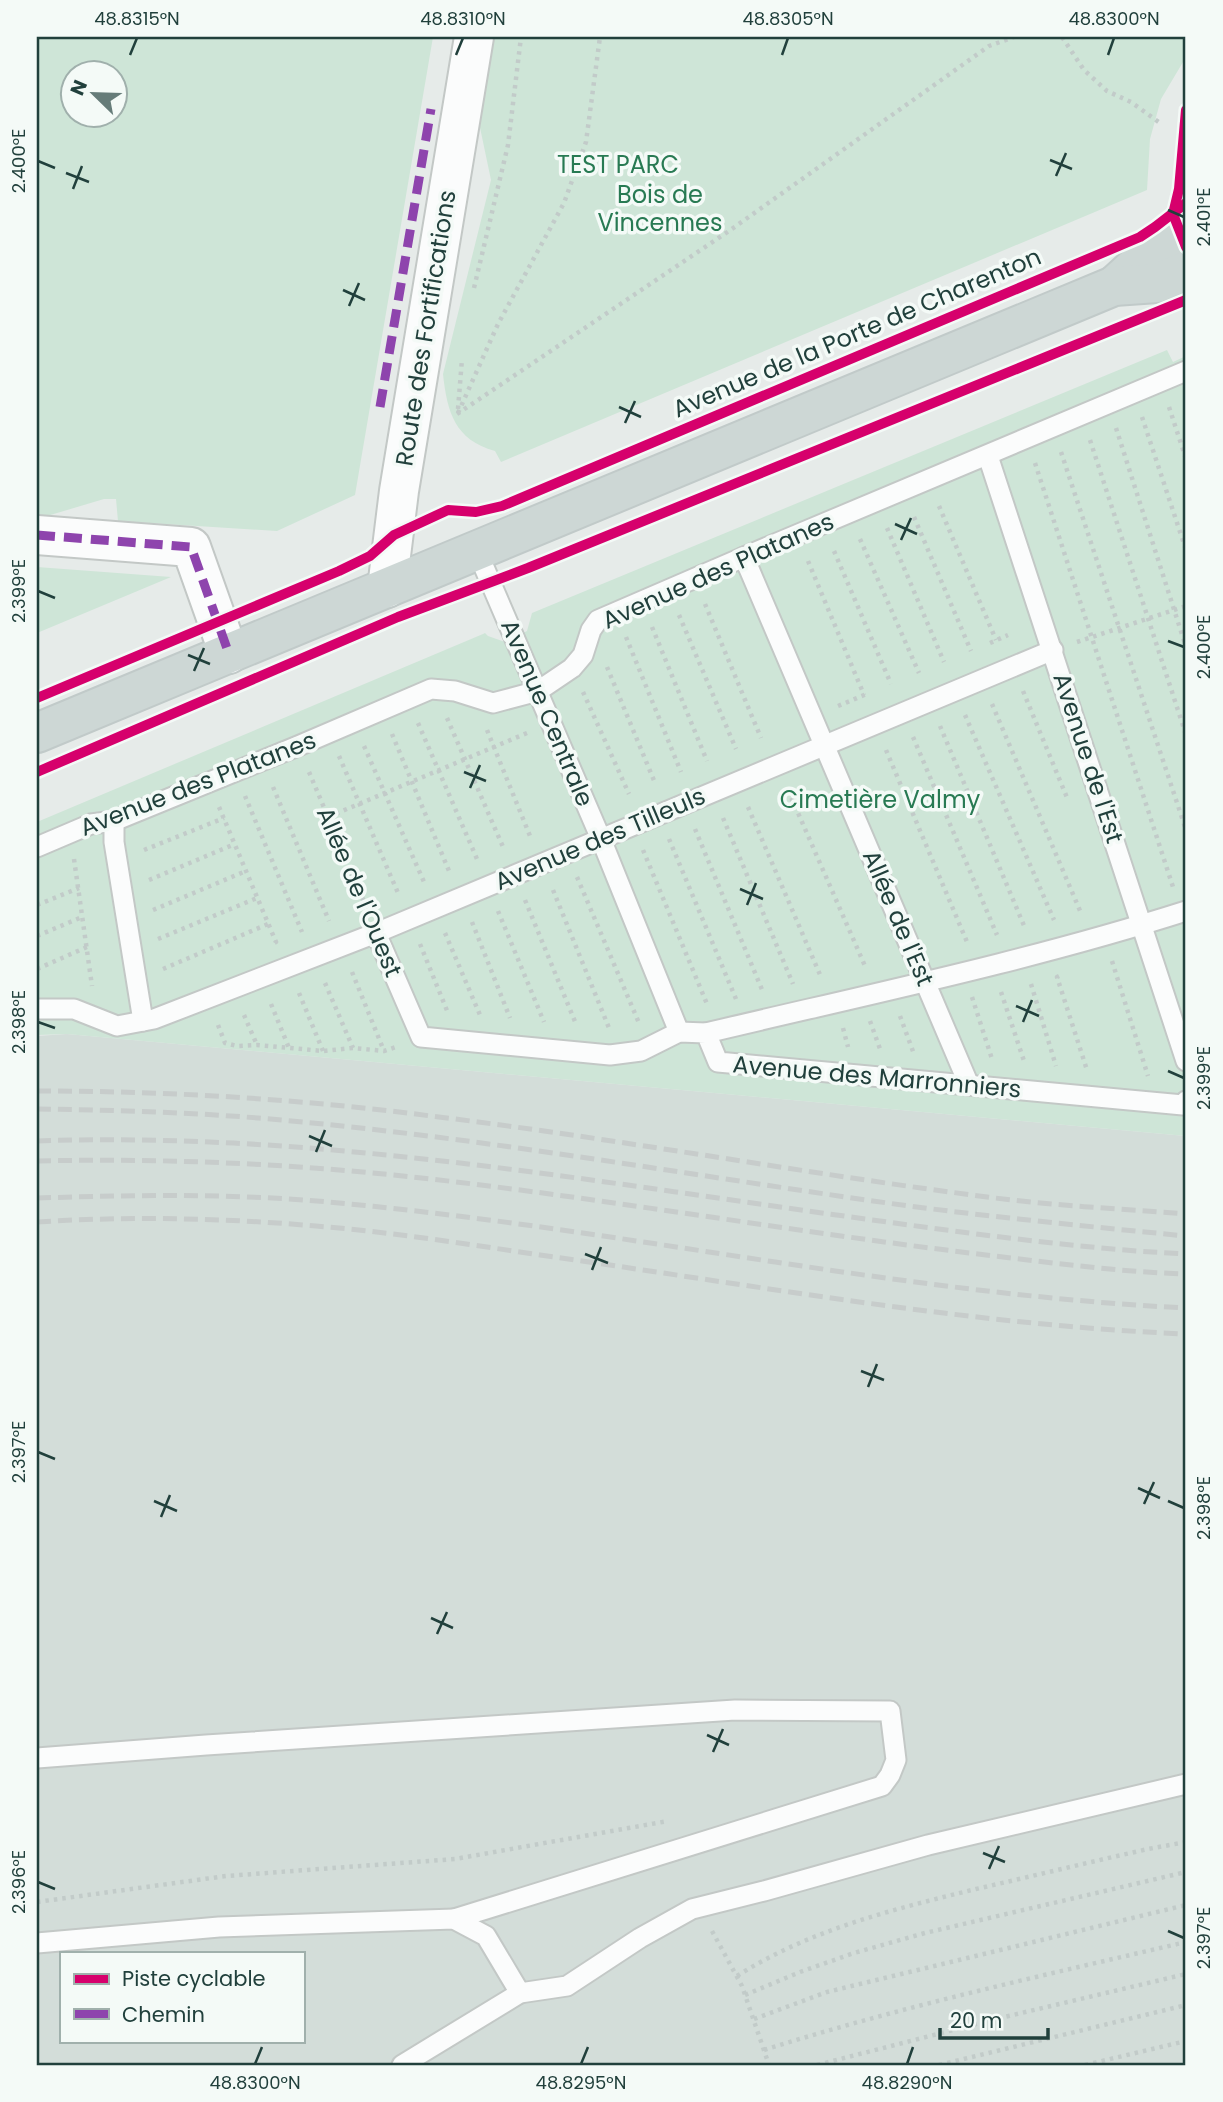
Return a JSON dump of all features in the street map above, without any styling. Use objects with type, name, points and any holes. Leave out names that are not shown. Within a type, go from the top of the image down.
[{"type":"main road","points":[[1114,286],[1147,256],[1186,236]]},
{"type":"main road","points":[[37,733],[1114,286],[1157,283],[1186,271]]},
{"type":"street","name":"Route des Fortifications","points":[[387,587],[399,491],[474,37]]},
{"type":"street","points":[[37,535],[191,547],[229,654]]},
{"type":"lane","name":"Avenue des Platanes","points":[[37,847],[98,822],[123,817],[431,689],[455,691],[493,703],[538,691],[572,668],[583,654],[591,631],[598,621],[1186,371]]},
{"type":"lane","name":"Avenue de l'Est","points":[[988,456],[1186,1062]]},
{"type":"lane","name":"Avenue Centrale","points":[[477,551],[601,839],[680,1032]]},
{"type":"lane","name":"Allée de l'Est","points":[[744,557],[968,1085]]},
{"type":"lane","name":"Avenue des Tilleuls","points":[[37,1009],[74,1009],[117,1026],[154,1018],[376,933],[1053,650]]},
{"type":"lane","points":[[123,817],[114,842],[143,1021]]},
{"type":"lane","points":[[706,1033],[925,982],[1141,925],[1184,911]]},
{"type":"lane","name":"Allée de l'Ouest","points":[[376,933],[421,1037]]},
{"type":"lane","name":"Avenue des Marronniers","points":[[421,1037],[610,1055],[641,1051],[680,1032],[706,1033],[718,1062],[1183,1105],[1186,1101]]},
{"type":"lane","points":[[37,1758],[734,1710],[890,1711],[896,1760],[882,1786],[454,1919],[219,1927],[37,1943]]},
{"type":"lane","points":[[402,2065],[520,1993],[567,1986],[640,1938],[692,1909],[928,1845],[1186,1784]]},
{"type":"lane","points":[[454,1919],[486,1936],[520,1993]]},
{"type":"path","points":[[473,289],[508,145],[521,37]]},
{"type":"path","points":[[457,414],[498,324],[564,203],[586,142],[600,37]]},
{"type":"path","points":[[457,414],[729,231],[989,46],[1014,37]]},
{"type":"path","points":[[1062,37],[1084,70],[1107,91],[1131,102],[1160,122]]},
{"type":"path","points":[[457,414],[462,353]]},
{"type":"path","points":[[1161,382],[1186,459]]},
{"type":"path","points":[[1135,393],[1186,550]]},
{"type":"path","points":[[1109,404],[1186,647]]},
{"type":"path","points":[[1082,415],[1186,735]]},
{"type":"path","points":[[1054,428],[1186,830]]},
{"type":"path","points":[[1027,439],[1184,911]]},
{"type":"path","points":[[939,506],[996,640]]},
{"type":"path","points":[[914,517],[971,651]]},
{"type":"path","points":[[887,528],[944,662]]},
{"type":"path","points":[[860,539],[919,673]]},
{"type":"path","points":[[834,551],[891,684]]},
{"type":"path","points":[[808,561],[864,695]]},
{"type":"path","points":[[705,604],[761,738]]},
{"type":"path","points":[[1053,650],[1186,606]]},
{"type":"path","points":[[679,615],[736,749]]},
{"type":"path","points":[[652,626],[708,761]]},
{"type":"path","points":[[591,631],[655,783]]},
{"type":"path","points":[[626,637],[681,772]]},
{"type":"path","points":[[572,668],[629,794]]},
{"type":"path","points":[[409,726],[433,715],[424,692]]},
{"type":"path","points":[[474,697],[530,836]]},
{"type":"path","points":[[992,703],[1081,913]]},
{"type":"path","points":[[446,714],[503,847]]},
{"type":"path","points":[[965,715],[1054,920]]},
{"type":"path","points":[[418,722],[477,859]]},
{"type":"path","points":[[328,817],[551,723]]},
{"type":"path","points":[[940,725],[1025,928]]},
{"type":"path","points":[[382,737],[400,729]]},
{"type":"path","points":[[391,733],[449,871]]},
{"type":"path","points":[[913,737],[997,935]]},
{"type":"path","points":[[373,741],[363,746],[424,882]]},
{"type":"path","points":[[886,748],[968,943]]},
{"type":"path","points":[[328,760],[351,751]]},
{"type":"path","points":[[339,756],[398,894]]},
{"type":"path","points":[[263,788],[272,784],[329,922]]},
{"type":"path","points":[[787,789],[865,966]]},
{"type":"path","points":[[236,799],[254,791]]},
{"type":"path","points":[[245,795],[302,932]]},
{"type":"path","points":[[227,802],[218,806],[276,942],[264,947]]},
{"type":"path","points":[[748,806],[821,977]]},
{"type":"path","points":[[123,817],[144,850],[145,860]]},
{"type":"path","points":[[722,817],[793,985]]},
{"type":"path","points":[[144,850],[224,818]]},
{"type":"path","points":[[695,828],[764,992]]},
{"type":"path","points":[[75,831],[73,851],[97,1018]]},
{"type":"path","points":[[669,839],[737,999]]},
{"type":"path","points":[[148,880],[234,844]]},
{"type":"path","points":[[643,850],[708,1007]]},
{"type":"path","points":[[147,870],[150,890]]},
{"type":"path","points":[[153,910],[246,871]]},
{"type":"path","points":[[576,877],[649,1046]]},
{"type":"path","points":[[552,887],[609,1028]]},
{"type":"path","points":[[37,905],[79,888]]},
{"type":"path","points":[[158,939],[257,898]]},
{"type":"path","points":[[524,899],[577,1026]]},
{"type":"path","points":[[152,900],[155,920]]},
{"type":"path","points":[[498,910],[544,1023]]},
{"type":"path","points":[[37,936],[82,916]]},
{"type":"path","points":[[472,921],[511,1019]]},
{"type":"path","points":[[163,968],[268,924]]},
{"type":"path","points":[[157,930],[160,949]]},
{"type":"path","points":[[445,932],[480,1016]]},
{"type":"path","points":[[419,943],[448,1013]]},
{"type":"path","points":[[37,969],[87,947]]},
{"type":"path","points":[[1022,957],[1056,1067]]},
{"type":"path","points":[[162,959],[164,979]]},
{"type":"path","points":[[1101,963],[1112,960],[1148,1077]]},
{"type":"path","points":[[352,971],[384,1051]]},
{"type":"path","points":[[1068,974],[1057,977],[1087,1070]]},
{"type":"path","points":[[325,982],[354,1048]]},
{"type":"path","points":[[1000,988],[1025,1064]]},
{"type":"path","points":[[299,993],[323,1051]]},
{"type":"path","points":[[972,996],[993,1061]]},
{"type":"path","points":[[923,1081],[900,1015],[934,1003]]},
{"type":"path","points":[[271,1004],[289,1048]]},
{"type":"path","points":[[244,1015],[257,1045]]},
{"type":"path","points":[[218,1025],[225,1044],[237,1046],[384,1051],[421,1037]]},
{"type":"path","points":[[37,1902],[226,1876],[454,1859],[674,1819]]},
{"type":"path","points":[[737,1976],[786,1949],[907,1905],[1186,1842]]},
{"type":"path","points":[[745,1995],[800,1972],[890,1943],[1186,1872]]},
{"type":"path","points":[[754,2019],[827,1992],[1186,1905]]},
{"type":"path","points":[[710,1924],[745,1995],[769,2065]]},
{"type":"path","points":[[764,2050],[914,2007],[1186,1942]]},
{"type":"path","points":[[817,2065],[1186,1974]]},
{"type":"path","points":[[939,2065],[1186,2005]]},
{"type":"path","points":[[1085,2065],[1186,2041]]},
{"type":"shaded area","points":[[67,1034],[1186,1136],[1186,2065],[37,2065],[37,1036]]},
{"type":"green space","points":[[37,37],[433,37],[355,495],[277,531],[118,521],[116,499],[104,499],[37,519]]},
{"type":"green space","name":"Bois de Vincennes","points":[[461,37],[1186,37],[1186,57],[1161,99],[1150,139],[1147,190],[501,462],[495,451],[471,440],[456,423],[447,401],[443,374],[491,180]]},
{"type":"green space","name":"Cimetière Valmy","points":[[1167,350],[1173,362],[1186,356],[1186,1136],[67,1034],[37,1035],[37,822],[485,633],[505,642],[527,631],[532,613]]},
{"type":"green space","points":[[37,567],[171,577],[37,633]]},
{"type":"railway","points":[[37,1091],[234,1097],[382,1110],[572,1135],[995,1198],[1186,1214]]},
{"type":"railway","points":[[37,1109],[203,1114],[340,1126],[503,1146],[909,1206],[1186,1236]]},
{"type":"railway","points":[[37,1141],[143,1140],[354,1152],[565,1176],[995,1236],[1110,1249],[1186,1254]]},
{"type":"railway","points":[[37,1161],[185,1161],[382,1174],[568,1196],[978,1254],[1108,1269],[1186,1274]]},
{"type":"railway","points":[[37,1198],[226,1196],[339,1203],[551,1228],[973,1289],[1079,1301],[1186,1308]]},
{"type":"railway","points":[[37,1222],[176,1219],[246,1221],[344,1229],[943,1313],[1186,1334]]},
{"type":"marked path","points":[[380,407],[431,109]]},
{"type":"marked path","points":[[37,535],[191,547],[229,654]]},
{"type":"cycle path","points":[[1186,110],[1179,189],[1173,214],[1186,247]]},
{"type":"cycle path","name":"Avenue de la Porte de Charenton","points":[[37,698],[339,571],[370,556],[394,535],[448,510],[476,512],[502,506],[1140,237],[1186,203]]},
{"type":"cycle path","points":[[37,772],[398,617],[528,568],[1186,300]]},
{"type":"park label","name":"TEST PARC","points":[[618,165]]}]
